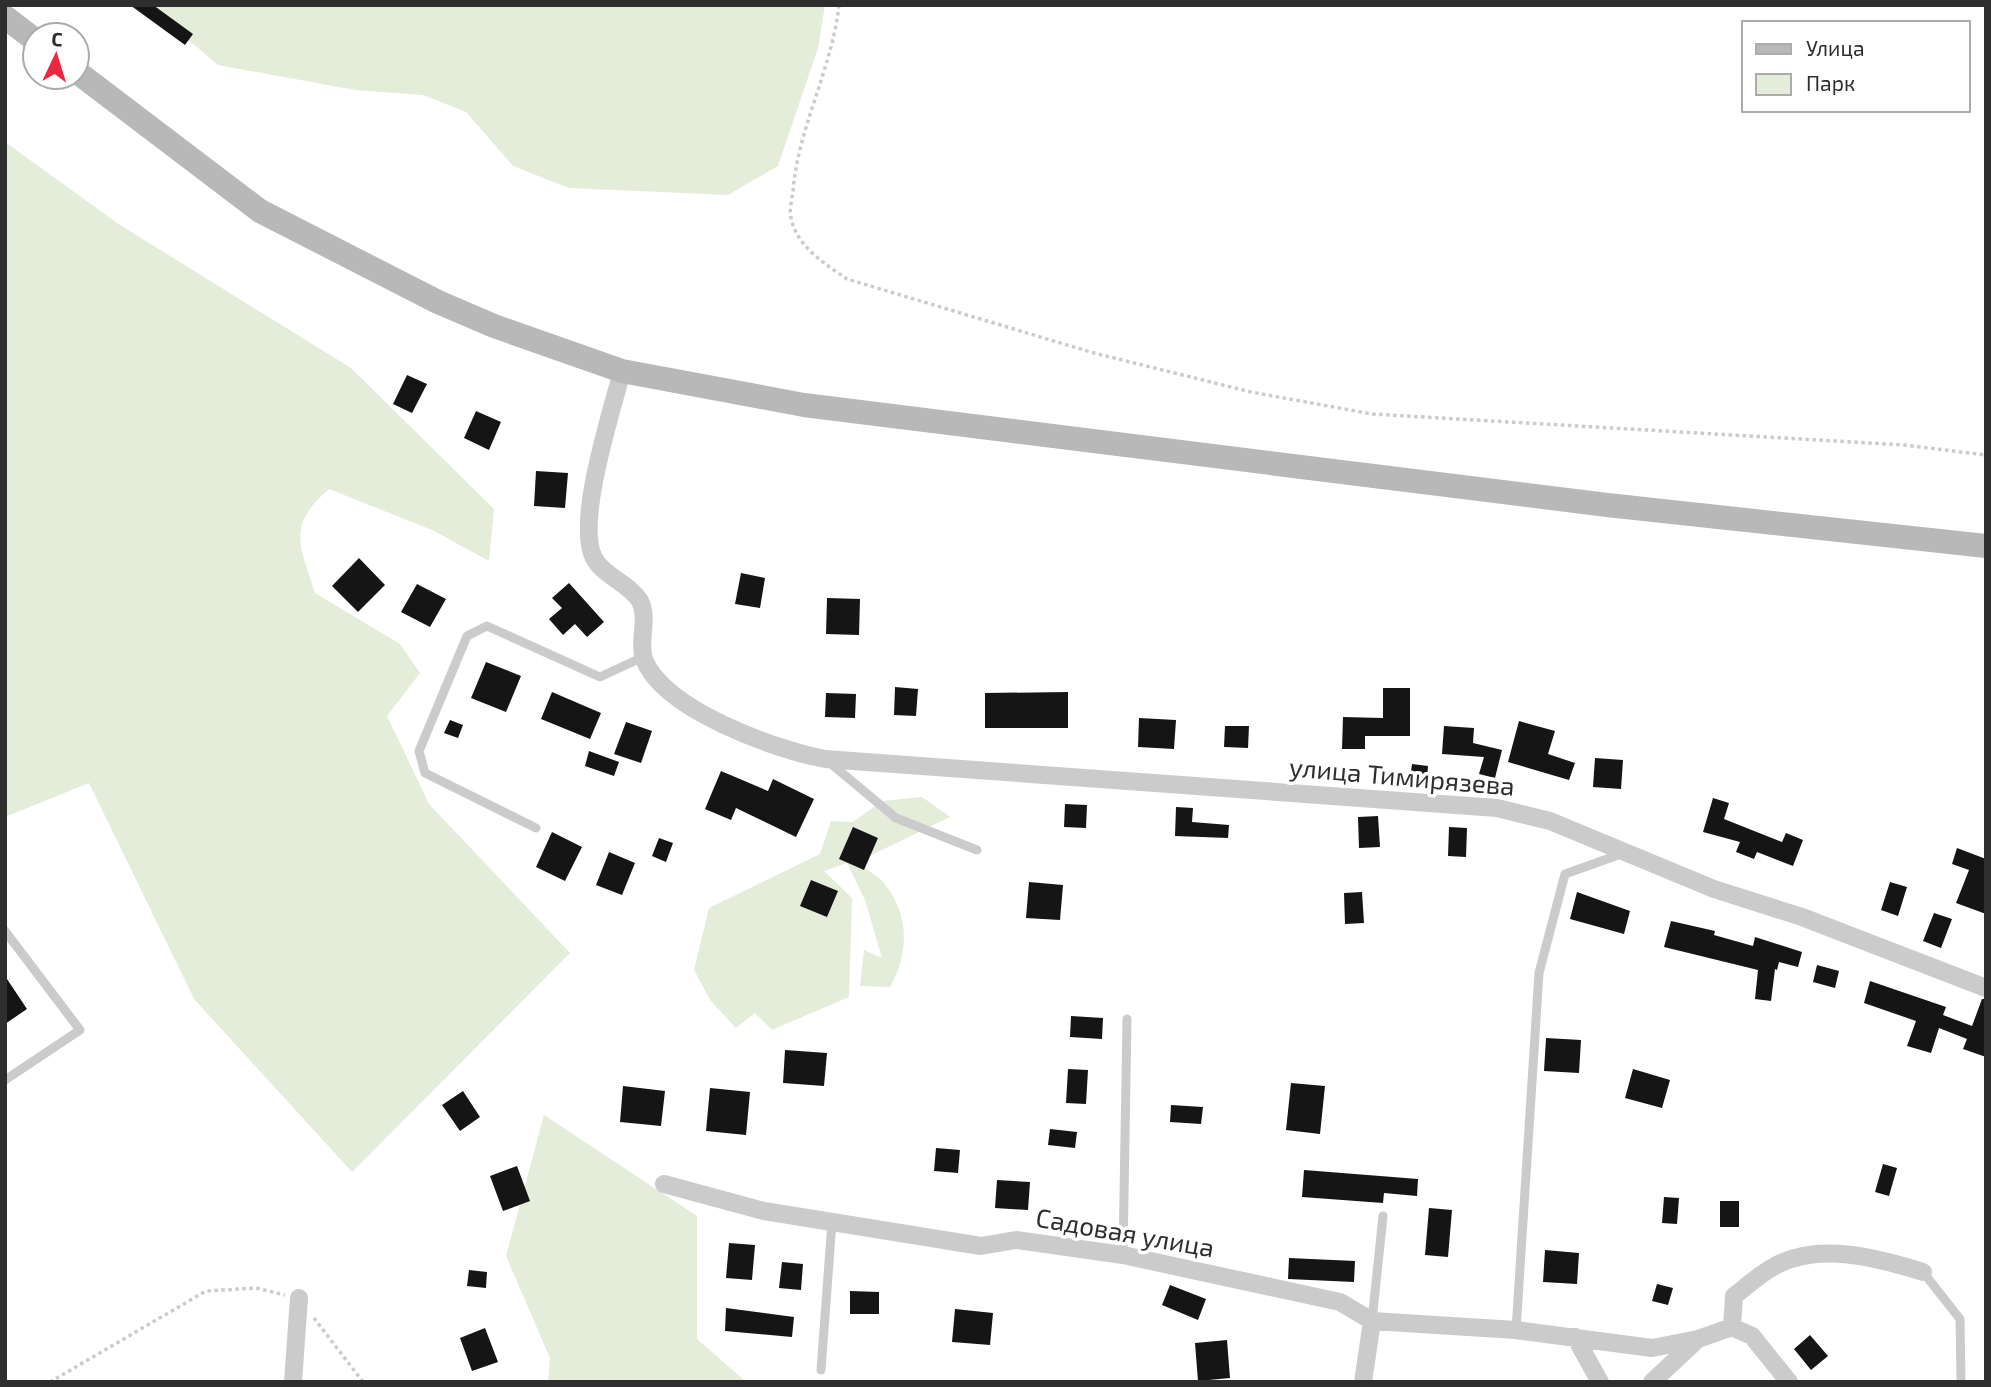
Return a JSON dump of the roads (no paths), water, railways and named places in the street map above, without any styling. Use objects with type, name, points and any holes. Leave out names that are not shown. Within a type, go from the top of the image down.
[{"type":"main road","points":[[5,17],[21,29]]},
{"type":"main road","points":[[91,82],[272,218],[332,251],[494,327],[622,371],[859,412],[1607,505],[1986,546]]},
{"type":"street","points":[[622,371],[592,495],[589,543],[594,559],[641,602],[643,657]]},
{"type":"street","name":"улица Тимирязева","points":[[643,657],[653,675],[702,713],[743,734],[800,754],[825,759],[1497,808],[1550,821],[1714,889],[1802,917],[1986,988]]},
{"type":"street","name":"Садовая улица","points":[[664,1184],[764,1211],[981,1246],[1016,1240],[1123,1255],[1340,1302],[1372,1321],[1516,1331],[1652,1348],[1698,1339],[1732,1327]]},
{"type":"street","points":[[1789,1382],[1752,1336],[1732,1327],[1734,1296],[1775,1265],[1805,1256],[1857,1255],[1923,1272]]},
{"type":"street","points":[[293,1382],[299,1298]]},
{"type":"street","points":[[1363,1382],[1372,1321]]},
{"type":"street","points":[[1575,1337],[1600,1382]]},
{"type":"street","name":"Садовая улица","points":[[1652,1382],[1698,1339]]},
{"type":"lane","points":[[536,828],[425,773],[419,751],[467,636],[487,626],[600,677],[643,657]]},
{"type":"lane","points":[[825,759],[896,818],[977,850]]},
{"type":"lane","points":[[1516,1331],[1539,973],[1565,874],[1627,852]]},
{"type":"lane","points":[[5,931],[80,1030],[5,1080]]},
{"type":"lane","points":[[1123,1255],[1127,1019]]},
{"type":"lane","points":[[1372,1321],[1384,1216]]},
{"type":"lane","points":[[821,1370],[832,1222]]},
{"type":"lane","points":[[1923,1272],[1960,1319],[1961,1382]]}]
